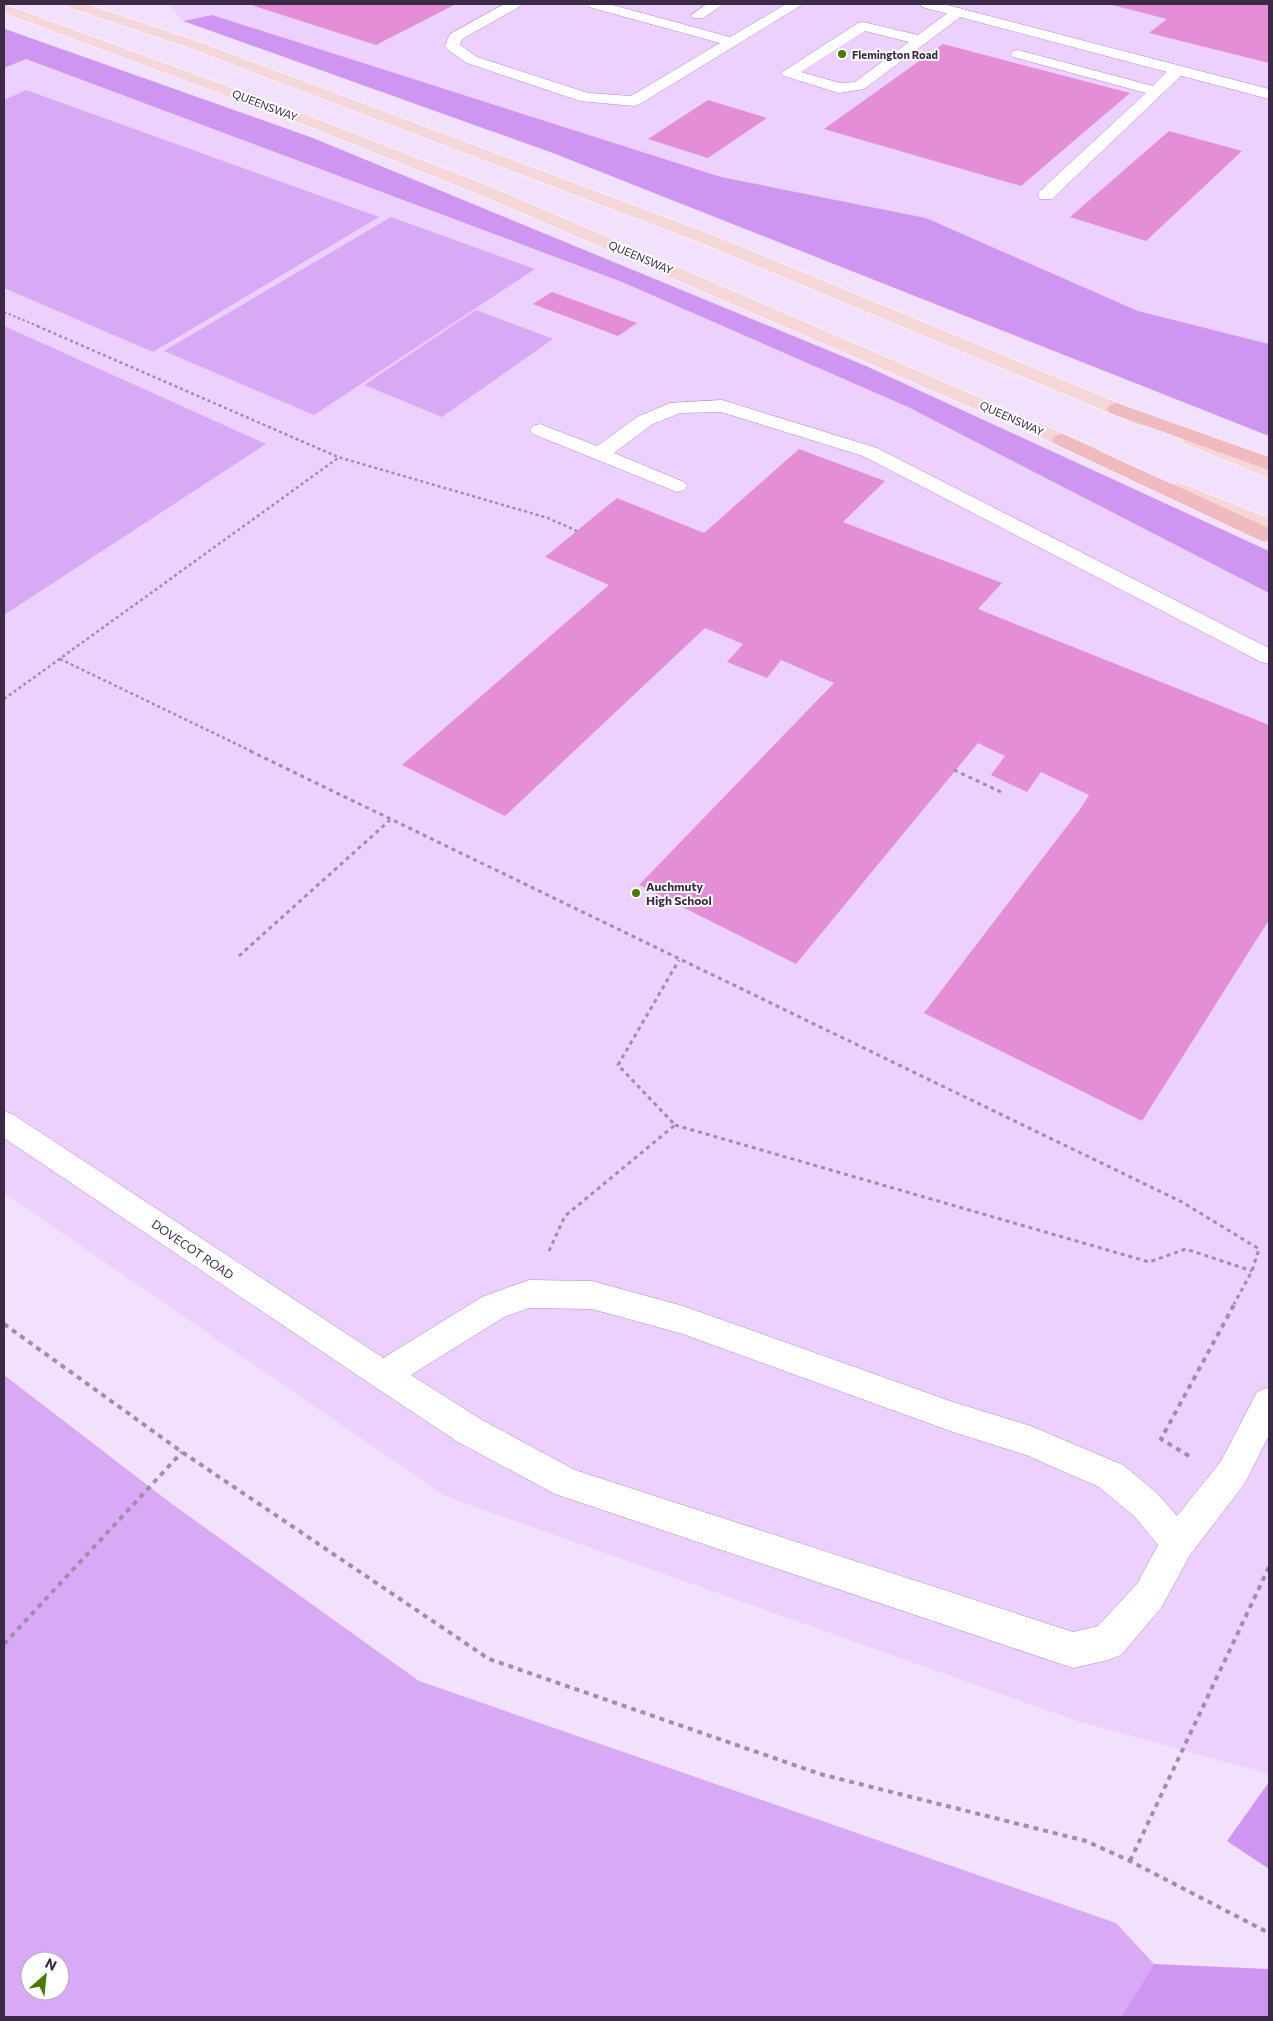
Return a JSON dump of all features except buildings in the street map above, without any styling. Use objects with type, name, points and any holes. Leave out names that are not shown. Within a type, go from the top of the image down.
[{"type":"highway","points":[[1118,409],[1269,464]]},
{"type":"highway","points":[[1062,440],[1269,536]]},
{"type":"main road","points":[[73,4],[197,46],[712,241],[1269,472]]},
{"type":"main road","name":"QUEENSWAY","points":[[4,8],[316,124],[494,194],[1062,440],[1269,525]]},
{"type":"street","points":[[514,4],[455,37],[452,46],[472,60],[586,98],[634,101],[796,4]]},
{"type":"street","points":[[594,4],[732,42]]},
{"type":"street","points":[[698,15],[717,4]]},
{"type":"street","points":[[926,4],[1269,94]]},
{"type":"street","points":[[682,10],[716,20]]},
{"type":"street","points":[[921,40],[863,26],[789,73],[839,88],[859,86],[921,40],[958,12]]},
{"type":"street","points":[[735,25],[753,29]]},
{"type":"street","points":[[1018,54],[1156,91]]},
{"type":"street","points":[[1046,195],[1179,70]]},
{"type":"street","points":[[600,454],[644,421],[677,407],[722,406],[870,452],[1269,657]]},
{"type":"street","points":[[540,430],[677,486]]},
{"type":"street","name":"DOVECOT ROAD","points":[[4,1123],[470,1431],[567,1483],[1073,1650],[1108,1642],[1149,1596],[1178,1542],[1233,1472],[1269,1402]]},
{"type":"street","points":[[383,1375],[493,1306],[529,1294],[592,1295],[683,1320],[944,1413],[1031,1441],[1111,1476],[1146,1506],[1178,1542]]},
{"type":"path","points":[[4,312],[338,457],[548,518],[578,531]]},
{"type":"path","points":[[4,699],[338,457]]},
{"type":"path","points":[[60,660],[1182,1202],[1259,1249],[1252,1271],[1161,1439],[1228,1478]]},
{"type":"path","points":[[954,770],[1001,792]]},
{"type":"path","points":[[239,956],[390,820]]},
{"type":"path","points":[[679,960],[618,1065],[675,1125],[1149,1262],[1186,1249],[1252,1271]]},
{"type":"path","points":[[529,1294],[565,1216],[675,1125]]},
{"type":"path","points":[[4,1324],[182,1452],[489,1659],[820,1774],[1086,1841],[1130,1861],[1269,1933]]},
{"type":"path","points":[[4,1644],[182,1452]]},
{"type":"path","points":[[1130,1861],[1269,1566]]},
{"type":"shaded area","points":[[168,4],[1269,4],[1269,344],[1138,311],[926,218],[721,177],[212,15],[183,21]]},
{"type":"shaded area","points":[[212,15],[721,177],[926,218],[1138,311],[1269,344],[1269,436],[553,153],[183,21]]},
{"type":"shaded area","points":[[5,29],[313,138],[866,366],[1269,551],[1269,593],[908,407],[622,282],[26,59],[4,68]]},
{"type":"shaded area","name":"Auchmuty High School","points":[[25,59],[622,282],[908,407],[1269,593],[1269,1774],[1077,1721],[445,1496],[4,1193],[4,68]]},
{"type":"shaded area","points":[[26,90],[379,217],[153,352],[4,288],[4,100]]},
{"type":"shaded area","points":[[391,217],[535,269],[314,415],[164,351]]},
{"type":"shaded area","points":[[476,310],[553,339],[442,417],[364,385]]},
{"type":"shaded area","points":[[4,326],[266,444],[4,615]]},
{"type":"shaded area","points":[[4,1375],[172,1504],[419,1681],[1116,1923],[1154,1964],[1121,2017],[4,2017]]},
{"type":"shaded area","points":[[1269,1782],[1269,1869],[1227,1841]]},
{"type":"shaded area","points":[[1154,1964],[1269,1969],[1269,2017],[1121,2017]]},
{"type":"place","name":"Flemington Road","points":[[842,54]]},
{"type":"place","name":"Auchmuty High School","points":[[636,893]]}]
